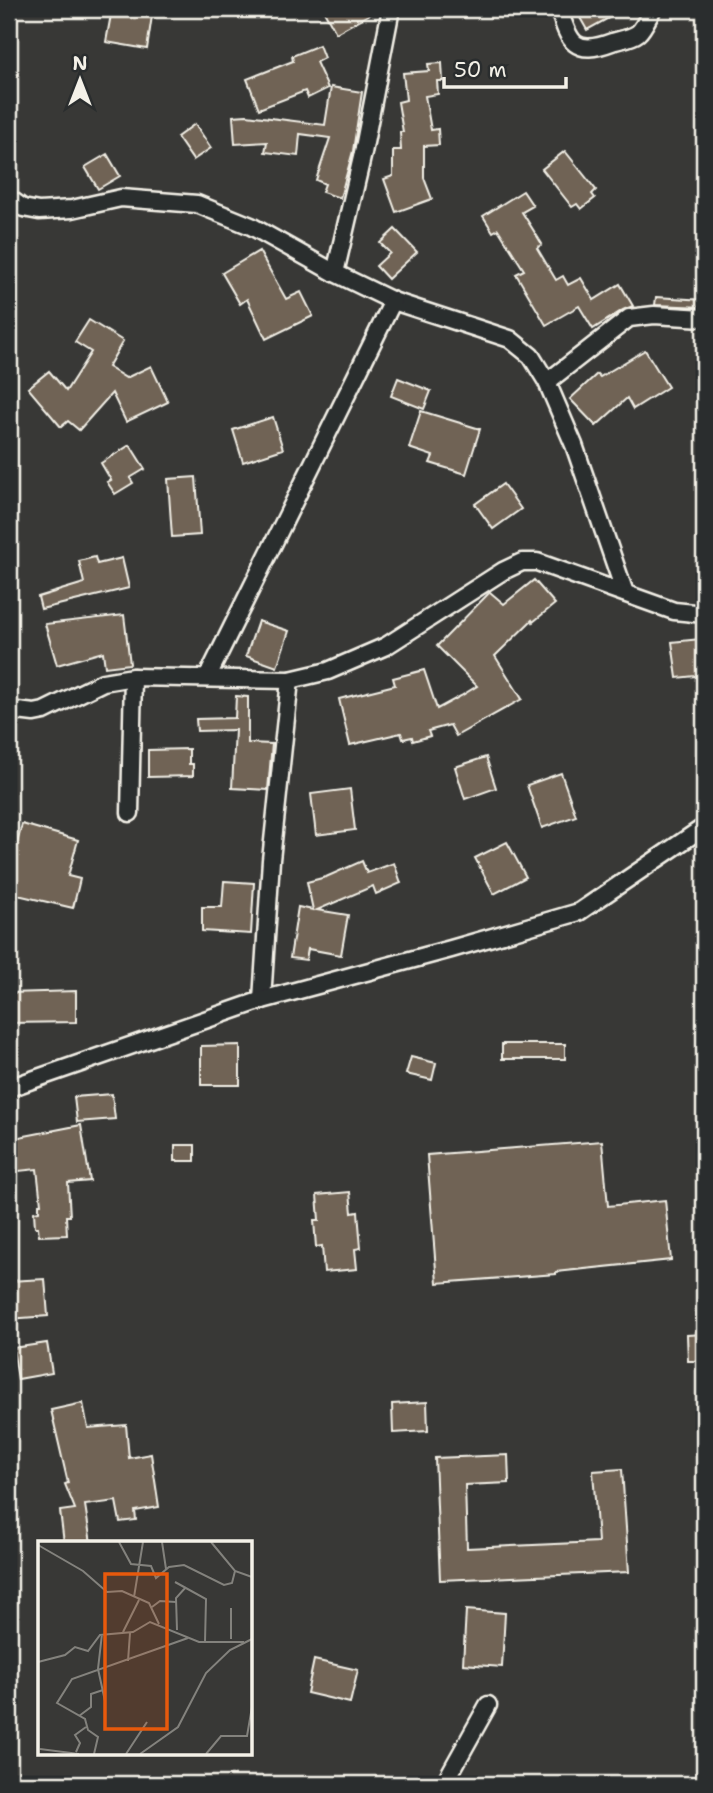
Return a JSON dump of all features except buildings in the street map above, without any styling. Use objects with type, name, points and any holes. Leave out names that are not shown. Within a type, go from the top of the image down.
[{"type":"street","points":[[335,273],[363,153],[391,9]]},
{"type":"street","points":[[559,9],[573,42],[584,49],[594,49],[638,33],[653,9]]},
{"type":"street","points":[[9,198],[23,208],[39,211],[72,209],[121,198],[197,204],[251,226],[335,273],[393,301],[510,339],[531,356],[547,382],[574,445],[625,593]]},
{"type":"street","points":[[207,678],[393,301]]},
{"type":"street","points":[[547,382],[629,318],[704,318]]},
{"type":"street","points":[[9,710],[34,713],[44,711],[103,682],[133,677],[290,680],[328,671],[386,646],[503,571],[523,562],[537,562],[674,611],[704,614]]},
{"type":"street","points":[[130,813],[133,677]]},
{"type":"street","points":[[262,1000],[271,860],[290,680]]},
{"type":"street","points":[[9,1088],[262,1000],[579,912],[704,827]]},
{"type":"street","points":[[444,1784],[488,1705]]}]
